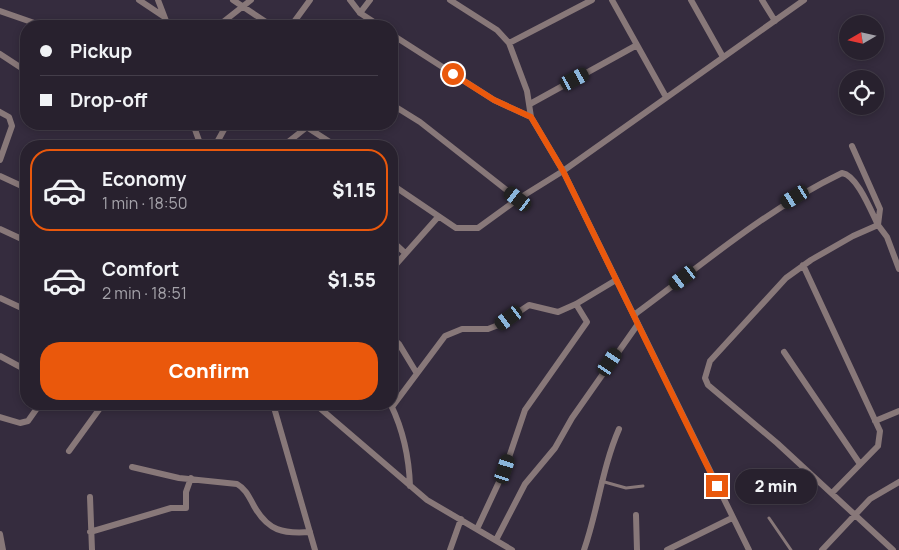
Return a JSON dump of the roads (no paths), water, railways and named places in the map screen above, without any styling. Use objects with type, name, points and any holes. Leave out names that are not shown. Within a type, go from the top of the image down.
[{"type":"street","points":[[139,0],[163,16]]},
{"type":"street","points":[[158,0],[165,20]]},
{"type":"street","points":[[233,0],[263,20]]},
{"type":"street","points":[[225,20],[251,0]]},
{"type":"street","points":[[295,20],[310,0]]},
{"type":"street","points":[[350,0],[360,13],[371,20]]},
{"type":"street","points":[[360,13],[370,0]]},
{"type":"street","points":[[450,0],[497,30],[509,43],[530,104],[531,117],[563,171],[749,550]]},
{"type":"street","points":[[509,43],[592,0]]},
{"type":"street","points":[[612,0],[666,97]]},
{"type":"street","points":[[691,0],[723,57]]},
{"type":"street","points":[[762,0],[775,21]]},
{"type":"street","points":[[398,189],[456,228],[473,229],[484,225],[518,199],[563,171],[804,0]]},
{"type":"street","points":[[0,11],[26,20]]},
{"type":"street","points":[[398,38],[494,100],[531,117]]},
{"type":"street","points":[[530,104],[637,45]]},
{"type":"street","points":[[0,54],[20,67]]},
{"type":"street","points":[[398,108],[420,122],[518,199]]},
{"type":"street","points":[[0,112],[9,117],[12,126],[0,160]]},
{"type":"street","points":[[289,140],[300,130]]},
{"type":"street","points":[[312,130],[327,140]]},
{"type":"street","points":[[852,146],[880,209],[878,225]]},
{"type":"street","points":[[634,315],[771,212],[807,190],[842,173],[848,174],[855,182],[878,225],[887,237],[899,269]]},
{"type":"street","points":[[0,176],[20,185]]},
{"type":"street","points":[[398,262],[438,217]]},
{"type":"street","points":[[878,225],[853,236],[804,265],[774,290],[710,360],[705,378],[708,385],[832,493],[893,550]]},
{"type":"street","points":[[0,230],[20,238]]},
{"type":"street","points":[[398,246],[405,253]]},
{"type":"street","points":[[804,265],[880,431],[878,446],[832,493]]},
{"type":"street","points":[[398,396],[445,336],[454,331],[488,329],[501,324],[529,305],[558,312],[576,304],[616,280]]},
{"type":"street","points":[[0,298],[20,307]]},
{"type":"street","points":[[477,528],[505,469],[525,410],[587,322],[576,304]]},
{"type":"street","points":[[496,540],[525,484],[555,448],[572,418],[638,324]]},
{"type":"street","points":[[398,344],[416,372]]},
{"type":"street","points":[[784,352],[860,464]]},
{"type":"street","points":[[0,356],[20,367]]},
{"type":"street","points":[[0,417],[20,423],[28,421],[36,410]]},
{"type":"street","points":[[69,450],[98,410]]},
{"type":"street","points":[[275,410],[315,550]]},
{"type":"street","points":[[322,410],[427,500],[512,550]]},
{"type":"street","points":[[393,410],[401,426],[405,441],[410,464],[410,486]]},
{"type":"street","points":[[875,420],[899,411]]},
{"type":"street","points":[[584,550],[590,532],[601,481],[610,450],[619,429]]},
{"type":"street","points":[[132,467],[237,484],[244,489],[258,512],[274,528],[288,534],[310,532]]},
{"type":"street","points":[[90,532],[171,508],[186,508],[186,492],[191,478]]},
{"type":"street","points":[[822,550],[870,499],[899,482]]},
{"type":"street","points":[[90,497],[92,550]]},
{"type":"street","points":[[636,515],[637,550]]},
{"type":"street","points":[[667,550],[732,518]]},
{"type":"street","points":[[450,550],[461,519]]},
{"type":"street","points":[[0,534],[4,550]]},
{"type":"lane","points":[[601,481],[626,488],[643,486]]},
{"type":"lane","points":[[769,518],[791,550]]}]
